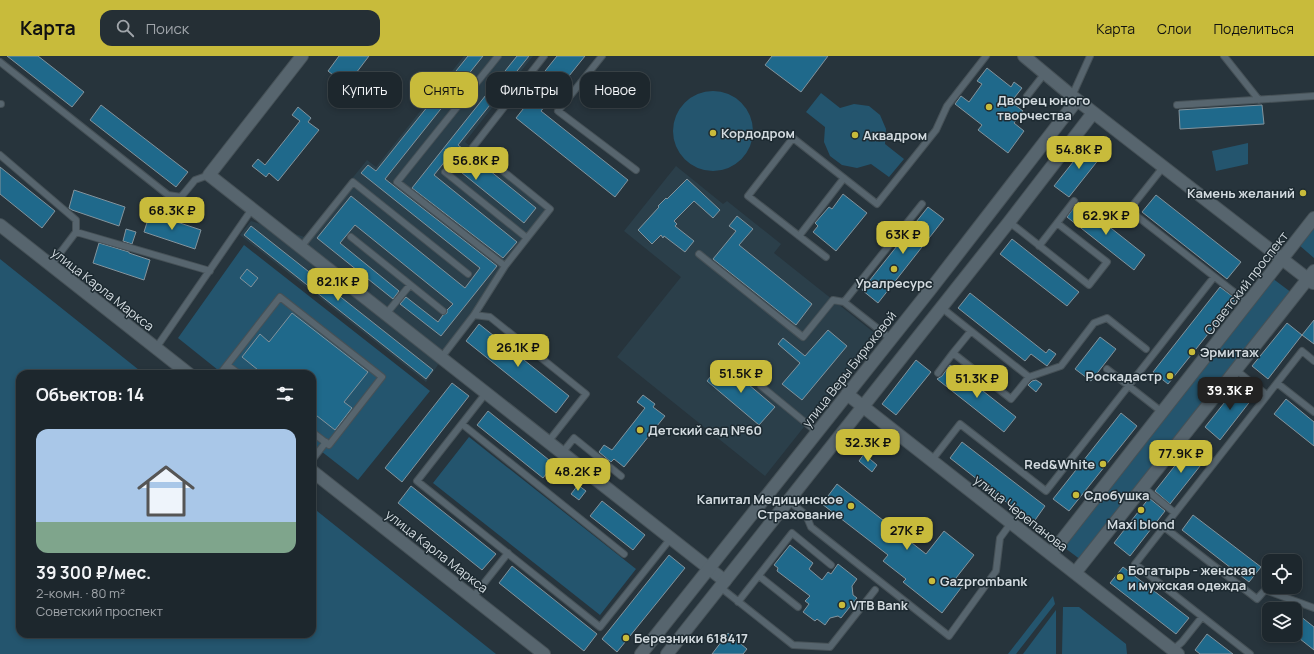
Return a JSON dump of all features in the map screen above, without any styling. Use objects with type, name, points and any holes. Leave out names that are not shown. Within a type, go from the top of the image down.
[{"type":"street","points":[[302,56],[209,175],[709,568],[723,584]]},
{"type":"street","points":[[1024,56],[1075,98],[1282,259],[1312,278],[1236,370],[1075,573]]},
{"type":"street","name":"улица Веры Бирюковой","points":[[641,654],[930,290],[1075,98]]},
{"type":"street","points":[[667,654],[944,305],[1093,112]]},
{"type":"street","name":"Советский проспект","points":[[1051,554],[1314,218]]},
{"type":"street","name":"улица Карла Маркса","points":[[0,225],[184,370]]},
{"type":"street","points":[[930,290],[944,305]]},
{"type":"street","name":"улица Черепанова","points":[[847,394],[1075,573],[1174,653]]},
{"type":"street","name":"улица Карла Маркса","points":[[316,474],[544,654]]},
{"type":"lane","points":[[498,56],[397,182],[506,266]]},
{"type":"lane","points":[[441,358],[474,315],[506,266],[550,209],[473,147],[544,56]]},
{"type":"lane","points":[[602,56],[558,111],[636,170]]},
{"type":"lane","points":[[826,257],[748,196],[762,178],[794,138],[878,204],[936,130],[947,106],[986,56]]},
{"type":"lane","points":[[1075,98],[1090,56]]},
{"type":"lane","points":[[1224,56],[1259,100]]},
{"type":"lane","points":[[0,62],[168,195],[181,197],[195,180],[209,175]]},
{"type":"lane","points":[[1027,96],[1045,73]]},
{"type":"lane","points":[[1177,105],[1314,96]]},
{"type":"lane","points":[[0,155],[76,220],[76,232],[51,265]]},
{"type":"lane","points":[[1164,166],[1130,210],[1248,303]]},
{"type":"lane","points":[[445,172],[527,238]]},
{"type":"lane","points":[[799,236],[844,178]]},
{"type":"lane","points":[[300,247],[353,182],[468,274]]},
{"type":"lane","points":[[1039,246],[1074,202]]},
{"type":"lane","points":[[844,302],[922,204]]},
{"type":"lane","points":[[156,348],[252,209]]},
{"type":"lane","points":[[1009,222],[1089,285],[1107,262],[1057,223]]},
{"type":"lane","points":[[76,232],[210,271]]},
{"type":"lane","points":[[351,237],[443,311]]},
{"type":"lane","points":[[699,254],[803,338],[832,300],[844,302],[891,339]]},
{"type":"lane","points":[[932,460],[960,424],[1046,491],[1214,277]]},
{"type":"lane","points":[[386,314],[410,284]]},
{"type":"lane","points":[[223,370],[280,297],[382,377],[329,445],[316,435]]},
{"type":"lane","points":[[944,305],[971,331],[1029,377]]},
{"type":"lane","points":[[474,315],[490,317],[586,394],[548,442]]},
{"type":"lane","points":[[953,353],[1011,399],[1029,377],[1061,366],[1094,323],[1108,318],[1146,349]]},
{"type":"lane","points":[[938,373],[971,331]]},
{"type":"lane","points":[[1250,654],[1135,564],[1302,351],[1314,360]]},
{"type":"lane","points":[[227,365],[234,370]]},
{"type":"lane","points":[[1107,369],[1162,412]]},
{"type":"lane","points":[[1236,370],[1267,395]]},
{"type":"lane","points":[[1277,383],[1314,412]]},
{"type":"lane","points":[[761,386],[817,432]]},
{"type":"lane","points":[[486,393],[417,481],[600,627],[671,538]]},
{"type":"lane","points":[[462,424],[624,554]]},
{"type":"lane","points":[[562,453],[574,438],[621,476]]},
{"type":"lane","points":[[316,455],[326,442]]},
{"type":"lane","points":[[1143,487],[1175,513]]},
{"type":"lane","points":[[788,501],[806,515],[812,527],[949,636],[996,571],[1000,538],[1011,523]]},
{"type":"lane","points":[[1164,527],[1257,599],[1265,590],[1314,608]]},
{"type":"lane","points":[[738,602],[792,533],[831,564]]},
{"type":"lane","points":[[472,597],[508,553]]},
{"type":"lane","points":[[758,576],[798,607]]},
{"type":"lane","points":[[723,584],[738,602],[793,645],[830,647],[875,590]]},
{"type":"lane","points":[[1174,653],[1202,617]]},
{"type":"shaded area","points":[[464,56],[533,56],[520,72],[486,72],[486,108],[492,108],[465,142],[547,209],[426,382],[240,235],[251,221],[305,237],[367,160],[376,167],[423,108],[478,108],[478,72],[451,72]]},
{"type":"shaded area","name":"Кордодром","points":[[713,91],[728,94],[741,103],[750,116],[753,131],[750,146],[741,159],[728,168],[713,171],[698,168],[685,159],[676,146],[673,131],[676,116],[685,103],[698,94]]},
{"type":"shaded area","name":"Аквадром","points":[[821,93],[840,108],[854,104],[869,106],[880,115],[886,129],[885,144],[904,159],[889,177],[871,164],[857,168],[842,165],[830,156],[824,142],[825,127],[806,112]]},
{"type":"shaded area","points":[[1248,143],[1248,164],[1216,171],[1212,151]]},
{"type":"shaded area","points":[[676,166],[723,204],[727,201],[781,244],[774,253],[877,335],[765,476],[617,357],[681,277],[624,231]]},
{"type":"shaded area","points":[[1314,226],[1314,258],[1299,245]]},
{"type":"shaded area","points":[[244,245],[430,391],[358,480],[316,447],[316,370],[218,370],[178,338]]},
{"type":"shaded area","points":[[0,259],[139,370],[16,370],[16,638],[316,638],[316,510],[496,654],[0,654]]},
{"type":"shaded area","points":[[1272,278],[1292,293],[1081,560],[1061,545]]},
{"type":"shaded area","points":[[469,437],[636,569],[600,615],[433,483]]},
{"type":"shaded area","points":[[1053,596],[1055,604],[1016,654],[1008,654]]},
{"type":"shaded area","points":[[1063,607],[1079,607],[1126,644],[1127,654],[1062,654]]},
{"type":"shaded area","points":[[1056,610],[1056,654],[1023,654]]},
{"type":"building","points":[[7,56],[38,56],[84,92],[72,107]]},
{"type":"building","points":[[339,56],[369,56],[357,72],[328,71]]},
{"type":"building","points":[[468,56],[483,56],[470,72],[455,72]]},
{"type":"building","points":[[517,56],[529,56],[516,72],[504,72]]},
{"type":"building","points":[[557,56],[585,56],[572,72],[544,72]]},
{"type":"building","points":[[772,56],[828,56],[801,92],[765,65]]},
{"type":"building","name":"Дворец юного творчества","points":[[987,68],[1011,87],[1014,82],[1022,88],[1011,102],[1023,111],[1014,123],[1024,131],[1008,153],[978,130],[982,125],[955,104],[961,96],[969,102],[982,84],[977,81]]},
{"type":"building","points":[[486,95],[486,108],[488,108],[458,145],[536,208],[524,223],[446,160],[434,175],[517,242],[503,258],[412,188],[476,108],[478,108],[478,105]]},
{"type":"building","points":[[101,105],[188,172],[176,187],[90,120]]},
{"type":"building","points":[[1262,105],[1264,124],[1180,129],[1179,110]]},
{"type":"building","points":[[298,107],[311,118],[308,122],[319,130],[278,181],[269,173],[266,177],[252,166],[258,159],[265,165],[300,121],[292,115]]},
{"type":"building","points":[[426,108],[442,108],[385,179],[497,266],[441,336],[400,304],[406,297],[438,322],[453,304],[355,225],[340,243],[399,291],[393,299],[317,238],[351,196],[465,288],[480,268],[361,173],[368,165],[376,171]]},
{"type":"building","points":[[524,108],[543,108],[541,111],[628,180],[615,197],[516,118]]},
{"type":"building","points":[[1089,142],[1103,154],[1069,197],[1054,186]]},
{"type":"building","points":[[0,167],[55,211],[42,228],[0,194]]},
{"type":"building","points":[[687,179],[720,210],[713,218],[694,201],[674,221],[677,224],[675,226],[694,241],[685,252],[664,236],[663,238],[661,235],[652,244],[638,230],[659,207],[658,206]]},
{"type":"building","points":[[74,190],[125,207],[119,226],[69,208]]},
{"type":"building","points":[[843,194],[867,213],[836,251],[813,232],[818,226],[815,223],[829,207],[832,209]]},
{"type":"building","points":[[1156,195],[1241,262],[1227,279],[1142,212]]},
{"type":"building","points":[[1078,202],[1145,255],[1134,270],[1067,217]]},
{"type":"building","points":[[928,207],[944,219],[878,303],[862,290]]},
{"type":"building","points":[[150,213],[201,230],[195,249],[144,232]]},
{"type":"building","points":[[737,216],[753,229],[739,245],[812,304],[796,325],[713,259],[736,231],[729,226]]},
{"type":"building","points":[[251,226],[433,370],[426,379],[244,235]]},
{"type":"building","points":[[126,229],[136,232],[132,244],[123,241]]},
{"type":"building","points":[[1012,239],[1079,292],[1067,306],[1000,254]]},
{"type":"building","points":[[99,243],[150,260],[144,280],[93,263]]},
{"type":"building","points":[[247,269],[258,278],[251,287],[240,278]]},
{"type":"building","points":[[1220,287],[1236,299],[1168,384],[1153,372]]},
{"type":"building","points":[[970,293],[1046,353],[1049,349],[1056,354],[1047,366],[1031,354],[1025,361],[958,308]]},
{"type":"building","points":[[292,313],[368,372],[344,402],[352,408],[335,430],[316,415],[316,370],[258,370],[242,357],[260,334],[269,342]]},
{"type":"building","points":[[1314,320],[1314,344],[1302,335]]},
{"type":"building","points":[[1287,323],[1302,335],[1268,379],[1252,366]]},
{"type":"building","points":[[479,324],[569,396],[556,413],[466,341]]},
{"type":"building","points":[[828,330],[847,346],[802,400],[782,384],[800,363],[778,344],[783,338],[805,356]]},
{"type":"building","points":[[1100,337],[1116,349],[1091,381],[1075,369]]},
{"type":"building","points":[[916,360],[931,372],[896,415],[882,404]]},
{"type":"building","points":[[722,362],[775,407],[759,425],[707,381]]},
{"type":"building","points":[[950,365],[1016,417],[1004,432],[937,379],[942,376]]},
{"type":"building","points":[[1036,380],[1042,384],[1036,392],[1028,385],[1032,381]]},
{"type":"building","points":[[452,383],[469,396],[402,482],[385,468]]},
{"type":"building","points":[[1240,383],[1255,395],[1220,440],[1205,427]]},
{"type":"building","name":"Детский сад №60","points":[[643,395],[655,404],[653,407],[665,416],[624,467],[614,459],[611,462],[599,452],[604,445],[612,450],[645,408],[637,402]]},
{"type":"building","points":[[1286,399],[1314,422],[1314,446],[1274,414]]},
{"type":"building","points":[[488,411],[554,464],[543,478],[477,425]]},
{"type":"building","points":[[1121,413],[1137,426],[1069,511],[1053,499]]},
{"type":"building","points":[[962,442],[1045,506],[1033,523],[950,458]]},
{"type":"building","points":[[1192,444],[1208,456],[1170,504],[1155,491]]},
{"type":"building","points":[[864,454],[877,465],[872,472],[859,461]]},
{"type":"building","points":[[837,484],[926,554],[944,531],[974,555],[956,578],[964,584],[942,613],[903,582],[906,579],[883,561],[888,555],[822,504]]},
{"type":"building","points":[[578,485],[586,491],[579,500],[571,494]]},
{"type":"building","points":[[411,486],[496,554],[482,570],[398,503]]},
{"type":"building","points":[[1149,498],[1165,511],[1130,556],[1114,543]]},
{"type":"building","points":[[602,501],[645,535],[633,550],[590,516]]},
{"type":"building","points":[[1193,515],[1261,567],[1249,582],[1182,530]]},
{"type":"building","points":[[790,545],[813,563],[809,569],[822,580],[828,572],[831,574],[838,564],[857,579],[852,586],[853,595],[857,598],[841,618],[838,616],[830,618],[825,625],[817,619],[815,621],[803,612],[809,604],[805,601],[810,596],[777,571],[778,568],[774,565]]},
{"type":"building","points":[[669,555],[685,568],[617,652],[602,639]]},
{"type":"building","points":[[512,566],[597,634],[584,651],[499,583]]},
{"type":"building","points":[[1123,567],[1189,618],[1176,634],[1110,583]]},
{"type":"building","points":[[1302,618],[1314,627],[1314,650],[1302,641]]},
{"type":"building","points":[[728,633],[747,649],[743,654],[712,654]]},
{"type":"building","points":[[1207,634],[1233,654],[1200,654],[1195,650]]},
{"type":"place","name":"Дворец юного творчества","points":[[989,107]]},
{"type":"place","name":"Кордодром","points":[[713,133]]},
{"type":"place","name":"Аквадром","points":[[855,135]]},
{"type":"place","name":"Камень желаний","points":[[1303,193]]},
{"type":"place","name":"Уралресурс","points":[[894,269]]},
{"type":"place","name":"Эрмитаж","points":[[1192,352]]},
{"type":"place","name":"Роскадастр","points":[[1170,376]]},
{"type":"place","name":"Детский сад №60","points":[[640,430]]},
{"type":"place","name":"Red&White","points":[[1103,464]]},
{"type":"place","name":"Сдобушка","points":[[1076,495]]},
{"type":"place","name":"Капитал Медицинское Страхование","points":[[851,506]]},
{"type":"place","name":"Maxi blond","points":[[1141,510]]},
{"type":"place","name":"Богатырь - женская и мужская одежда","points":[[1120,577]]},
{"type":"place","name":"Gazprombank","points":[[932,581]]},
{"type":"place","name":"VTB Bank","points":[[842,605]]},
{"type":"place","name":"Березники 618417","points":[[626,638]]}]
